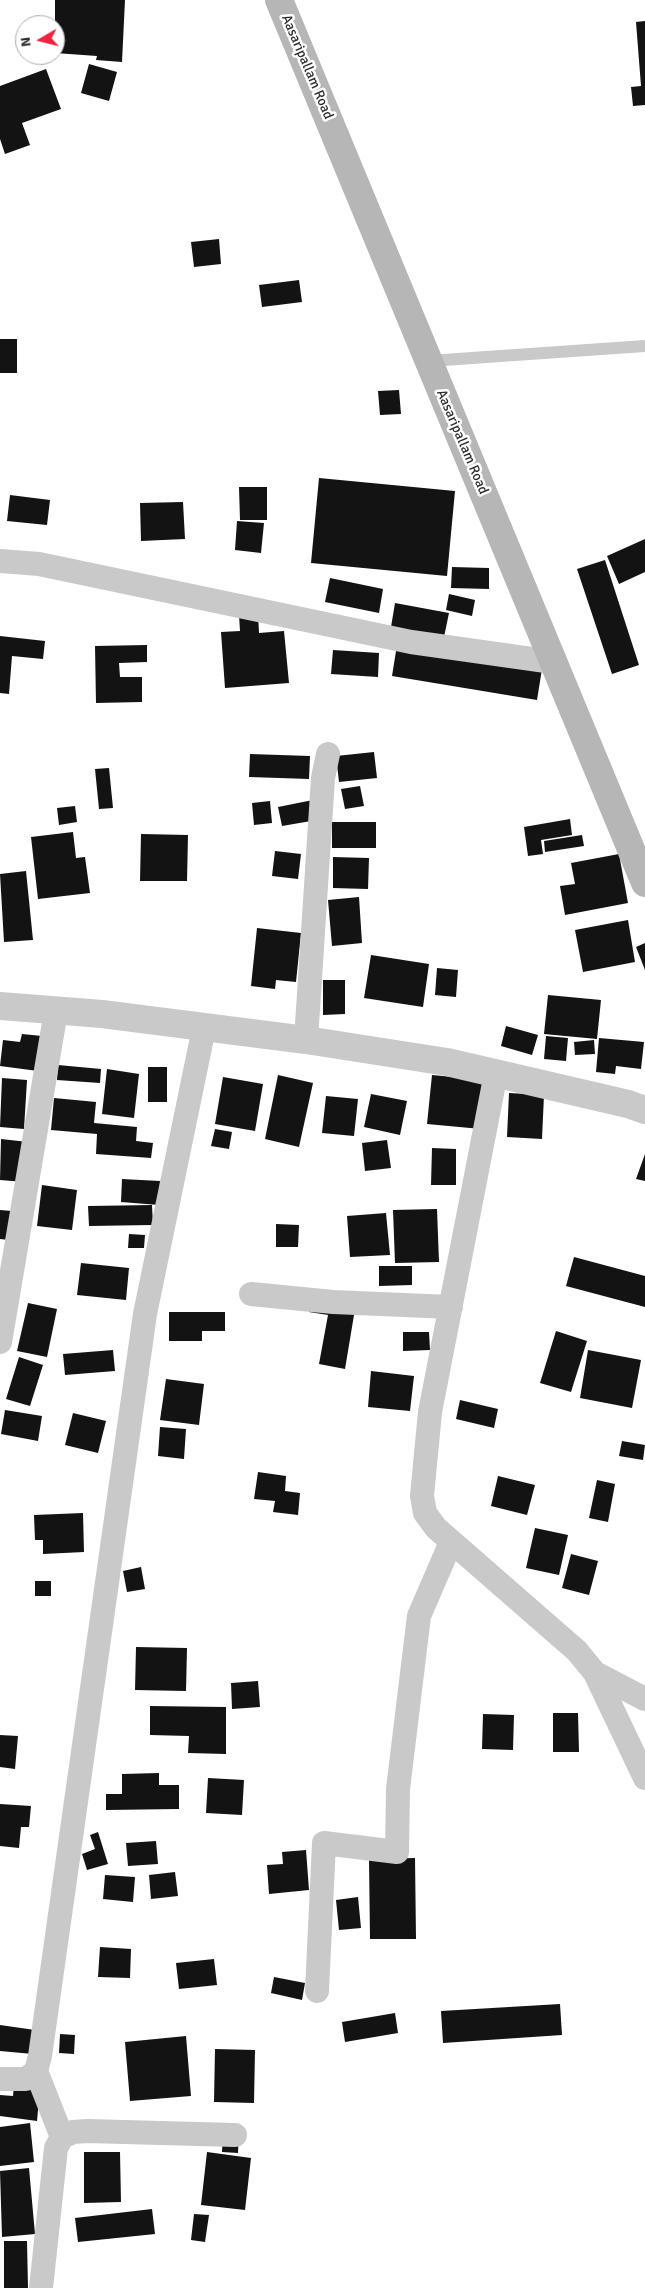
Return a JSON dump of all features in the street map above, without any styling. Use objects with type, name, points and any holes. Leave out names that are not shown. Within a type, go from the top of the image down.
[{"type":"main road","name":"Aasaripallam Road","points":[[278,0],[645,883]]},
{"type":"street","points":[[0,561],[39,564],[411,642],[553,662]]},
{"type":"street","points":[[306,1040],[323,778],[328,754]]},
{"type":"street","points":[[0,1006],[102,1014],[306,1040],[447,1062],[496,1072],[645,1110]]},
{"type":"street","points":[[0,1342],[5,1286],[56,1011]]},
{"type":"street","points":[[62,2137],[36,2071],[145,1314],[204,1028]]},
{"type":"street","points":[[496,1072],[430,1412],[422,1496],[425,1513],[436,1528],[577,1651],[595,1672],[645,1778]]},
{"type":"street","points":[[251,1294],[333,1302],[451,1307]]},
{"type":"street","points":[[317,1992],[324,1842],[397,1852],[398,1789],[419,1616],[451,1542]]},
{"type":"street","points":[[595,1672],[645,1699]]},
{"type":"street","points":[[0,2079],[26,2079],[36,2071]]},
{"type":"street","points":[[41,2288],[56,2148],[62,2137],[72,2132],[87,2131],[235,2135]]},
{"type":"lane","points":[[428,361],[645,346]]},
{"type":"building","points":[[55,0],[125,0],[122,62],[96,60],[97,56],[65,54],[65,15],[55,15]]},
{"type":"building","points":[[645,21],[645,105],[633,106],[631,87],[641,86],[636,22]]},
{"type":"building","points":[[89,64],[117,72],[109,101],[81,93]]},
{"type":"building","points":[[46,69],[61,109],[22,123],[30,145],[5,154],[0,139],[0,86]]},
{"type":"building","points":[[219,239],[221,264],[194,267],[191,242]]},
{"type":"building","points":[[299,280],[302,302],[262,307],[259,285]]},
{"type":"building","points":[[0,339],[17,339],[17,373],[0,373]]},
{"type":"building","points":[[399,390],[401,414],[380,415],[378,391]]},
{"type":"building","points":[[319,478],[455,491],[447,576],[311,563]]},
{"type":"building","points":[[239,487],[267,487],[267,520],[240,520]]},
{"type":"building","points":[[10,495],[50,500],[47,525],[7,521]]},
{"type":"building","points":[[183,502],[185,539],[141,541],[140,503]]},
{"type":"building","points":[[237,521],[264,523],[261,553],[235,550]]},
{"type":"building","points":[[645,539],[645,572],[619,584],[607,556]]},
{"type":"building","points":[[605,560],[639,665],[612,674],[577,569]]},
{"type":"building","points":[[452,567],[489,568],[489,589],[451,588]]},
{"type":"building","points":[[330,578],[383,589],[379,613],[325,602]]},
{"type":"building","points":[[449,594],[475,600],[472,616],[446,610]]},
{"type":"building","points":[[395,603],[449,613],[444,637],[391,627]]},
{"type":"building","points":[[258,614],[259,633],[284,631],[289,683],[225,688],[221,632],[240,631],[239,615]]},
{"type":"building","points":[[0,636],[45,641],[43,659],[12,656],[9,694],[0,693]]},
{"type":"building","points":[[147,645],[147,662],[119,663],[120,677],[142,677],[142,702],[96,703],[95,646]]},
{"type":"building","points":[[397,645],[542,669],[537,700],[392,676]]},
{"type":"building","points":[[333,650],[379,653],[378,677],[331,674]]},
{"type":"building","points":[[374,752],[377,778],[339,782],[336,756]]},
{"type":"building","points":[[250,754],[310,756],[309,779],[249,777]]},
{"type":"building","points":[[109,768],[113,808],[99,809],[95,769]]},
{"type":"building","points":[[360,786],[364,806],[345,809],[341,789]]},
{"type":"building","points":[[313,800],[317,820],[282,826],[278,807]]},
{"type":"building","points":[[270,801],[272,823],[254,825],[252,803]]},
{"type":"building","points":[[75,806],[77,822],[59,825],[57,808]]},
{"type":"building","points":[[570,819],[572,835],[541,840],[543,854],[528,856],[524,827]]},
{"type":"building","points":[[332,822],[376,822],[376,848],[332,848]]},
{"type":"building","points":[[73,832],[76,858],[85,857],[90,893],[38,899],[31,837]]},
{"type":"building","points":[[141,834],[188,835],[187,881],[140,881]]},
{"type":"building","points":[[582,835],[584,846],[545,852],[544,841]]},
{"type":"building","points":[[275,851],[301,854],[298,879],[272,876]]},
{"type":"building","points":[[619,854],[628,903],[565,915],[560,886],[575,884],[571,863]]},
{"type":"building","points":[[333,857],[369,858],[368,889],[333,888]]},
{"type":"building","points":[[26,871],[33,940],[4,942],[0,874]]},
{"type":"building","points":[[359,897],[362,943],[332,946],[328,900]]},
{"type":"building","points":[[628,920],[635,962],[583,972],[575,930]]},
{"type":"building","points":[[257,928],[301,933],[296,982],[276,980],[275,989],[251,986]]},
{"type":"building","points":[[645,943],[645,970],[636,947]]},
{"type":"building","points":[[371,955],[429,964],[423,1007],[364,998]]},
{"type":"building","points":[[437,968],[458,970],[456,997],[435,995]]},
{"type":"building","points":[[323,980],[345,980],[345,1014],[323,1015]]},
{"type":"building","points":[[548,995],[601,1000],[597,1039],[544,1034]]},
{"type":"building","points":[[506,1026],[538,1035],[532,1055],[501,1046]]},
{"type":"building","points":[[22,1034],[42,1036],[38,1071],[0,1066],[3,1040],[20,1042]]},
{"type":"building","points":[[546,1036],[568,1038],[566,1061],[544,1059]]},
{"type":"building","points":[[599,1038],[644,1042],[641,1069],[616,1066],[615,1074],[596,1072]]},
{"type":"building","points":[[594,1040],[595,1054],[575,1055],[574,1042]]},
{"type":"building","points":[[58,1065],[101,1069],[100,1083],[57,1080]]},
{"type":"building","points":[[148,1067],[167,1067],[167,1102],[148,1102]]},
{"type":"building","points":[[107,1069],[139,1074],[134,1118],[102,1114]]},
{"type":"building","points":[[278,1075],[313,1083],[299,1147],[265,1139]]},
{"type":"building","points":[[432,1075],[485,1080],[481,1129],[427,1124]]},
{"type":"building","points":[[223,1077],[263,1084],[255,1131],[215,1124]]},
{"type":"building","points":[[2,1078],[27,1080],[24,1129],[0,1127]]},
{"type":"building","points":[[509,1093],[544,1095],[542,1139],[507,1137]]},
{"type":"building","points":[[371,1094],[407,1101],[400,1135],[364,1127]]},
{"type":"building","points":[[326,1096],[358,1099],[354,1136],[322,1133]]},
{"type":"building","points":[[54,1098],[96,1102],[94,1123],[137,1127],[136,1141],[153,1143],[151,1158],[96,1154],[97,1134],[51,1130]]},
{"type":"building","points":[[215,1129],[232,1132],[229,1149],[211,1146]]},
{"type":"building","points":[[1,1139],[28,1142],[24,1182],[0,1180]]},
{"type":"building","points":[[387,1140],[391,1168],[365,1171],[362,1143]]},
{"type":"building","points":[[432,1148],[456,1149],[456,1185],[431,1185]]},
{"type":"building","points":[[645,1154],[645,1181],[636,1179]]},
{"type":"building","points":[[122,1179],[160,1181],[159,1205],[121,1202]]},
{"type":"building","points":[[42,1185],[77,1190],[72,1230],[37,1226]]},
{"type":"building","points":[[152,1205],[153,1225],[89,1226],[88,1206]]},
{"type":"building","points":[[437,1209],[439,1262],[395,1263],[393,1210]]},
{"type":"building","points":[[0,1210],[12,1211],[9,1240],[0,1239]]},
{"type":"building","points":[[386,1213],[390,1255],[350,1257],[347,1216]]},
{"type":"building","points":[[276,1224],[299,1225],[298,1247],[276,1247]]},
{"type":"building","points":[[129,1234],[145,1235],[144,1248],[128,1248]]},
{"type":"building","points":[[574,1257],[645,1276],[645,1307],[566,1286]]},
{"type":"building","points":[[81,1263],[129,1268],[126,1300],[77,1295]]},
{"type":"building","points":[[379,1266],[412,1266],[412,1285],[379,1286]]},
{"type":"building","points":[[312,1295],[356,1303],[345,1369],[319,1364],[328,1315],[309,1312]]},
{"type":"building","points":[[28,1303],[57,1309],[47,1357],[17,1351]]},
{"type":"building","points":[[169,1312],[225,1312],[225,1331],[202,1331],[202,1341],[169,1341]]},
{"type":"building","points":[[556,1331],[587,1341],[571,1392],[540,1383]]},
{"type":"building","points":[[403,1332],[429,1332],[430,1350],[403,1351]]},
{"type":"building","points":[[113,1350],[115,1371],[65,1375],[63,1354]]},
{"type":"building","points":[[588,1350],[641,1360],[632,1408],[580,1398]]},
{"type":"building","points":[[19,1357],[43,1365],[30,1406],[6,1399]]},
{"type":"building","points":[[371,1371],[414,1376],[410,1411],[368,1407]]},
{"type":"building","points":[[166,1379],[204,1384],[199,1425],[160,1420]]},
{"type":"building","points":[[460,1400],[498,1409],[494,1428],[456,1419]]},
{"type":"building","points":[[5,1410],[42,1416],[38,1441],[1,1434]]},
{"type":"building","points":[[73,1413],[106,1421],[98,1453],[65,1445]]},
{"type":"building","points":[[160,1427],[186,1429],[184,1459],[158,1456]]},
{"type":"building","points":[[622,1441],[645,1445],[643,1460],[619,1456]]},
{"type":"building","points":[[258,1472],[286,1476],[285,1491],[300,1493],[298,1515],[273,1512],[275,1501],[254,1499]]},
{"type":"building","points":[[498,1476],[535,1485],[527,1515],[491,1506]]},
{"type":"building","points":[[597,1480],[615,1484],[608,1522],[589,1518]]},
{"type":"building","points":[[83,1513],[84,1552],[43,1554],[43,1540],[35,1540],[34,1515]]},
{"type":"building","points":[[535,1528],[568,1535],[559,1575],[526,1568]]},
{"type":"building","points":[[571,1554],[598,1561],[589,1595],[562,1588]]},
{"type":"building","points":[[141,1567],[145,1589],[127,1592],[123,1571]]},
{"type":"building","points":[[35,1581],[51,1581],[51,1596],[35,1596]]},
{"type":"building","points":[[136,1647],[187,1648],[186,1691],[135,1690]]},
{"type":"building","points":[[258,1681],[260,1707],[232,1709],[231,1683]]},
{"type":"building","points":[[150,1706],[226,1707],[226,1754],[188,1753],[189,1736],[150,1735]]},
{"type":"building","points":[[553,1713],[578,1713],[579,1752],[553,1752]]},
{"type":"building","points":[[483,1714],[514,1715],[513,1750],[482,1749]]},
{"type":"building","points":[[0,1735],[18,1736],[15,1769],[0,1767]]},
{"type":"building","points":[[159,1773],[159,1785],[179,1785],[179,1809],[106,1810],[106,1794],[122,1794],[122,1774]]},
{"type":"building","points":[[208,1778],[244,1780],[242,1815],[206,1813]]},
{"type":"building","points":[[0,1804],[31,1806],[29,1827],[21,1827],[19,1848],[0,1846]]},
{"type":"building","points":[[98,1832],[108,1864],[87,1870],[82,1854],[95,1849],[90,1835]]},
{"type":"building","points":[[156,1841],[158,1864],[128,1866],[126,1843]]},
{"type":"building","points":[[306,1850],[309,1890],[269,1894],[267,1865],[283,1864],[282,1852]]},
{"type":"building","points":[[415,1858],[416,1939],[370,1939],[369,1859]]},
{"type":"building","points":[[175,1872],[178,1896],[151,1899],[149,1875]]},
{"type":"building","points":[[105,1875],[135,1877],[133,1902],[103,1899]]},
{"type":"building","points":[[358,1897],[361,1928],[339,1930],[336,1900]]},
{"type":"building","points":[[100,1947],[131,1949],[130,1978],[98,1977]]},
{"type":"building","points":[[214,1959],[217,1985],[179,1989],[176,1963]]},
{"type":"building","points":[[274,1977],[305,1983],[302,2000],[271,1993]]},
{"type":"building","points":[[560,2004],[562,2035],[443,2043],[441,2011]]},
{"type":"building","points":[[395,2013],[398,2033],[345,2042],[342,2022]]},
{"type":"building","points":[[0,2025],[35,2030],[33,2054],[0,2051]]},
{"type":"building","points":[[60,2034],[75,2035],[74,2054],[59,2053]]},
{"type":"building","points":[[186,2036],[191,2096],[130,2101],[125,2042]]},
{"type":"building","points":[[215,2049],[255,2050],[254,2103],[214,2102]]},
{"type":"building","points":[[14,2085],[40,2088],[37,2121],[0,2116],[0,2095],[13,2096]]},
{"type":"building","points":[[30,2123],[34,2162],[0,2166],[0,2127]]},
{"type":"building","points":[[223,2130],[239,2131],[238,2153],[222,2152]]},
{"type":"building","points":[[84,2152],[120,2152],[121,2202],[84,2203]]},
{"type":"building","points":[[207,2152],[251,2158],[245,2210],[201,2205]]},
{"type":"building","points":[[29,2168],[35,2234],[2,2237],[0,2171]]},
{"type":"building","points":[[152,2209],[155,2234],[78,2242],[75,2218]]},
{"type":"building","points":[[194,2214],[209,2215],[205,2242],[191,2240]]},
{"type":"building","points":[[4,2241],[27,2241],[28,2288],[4,2288]]}]
